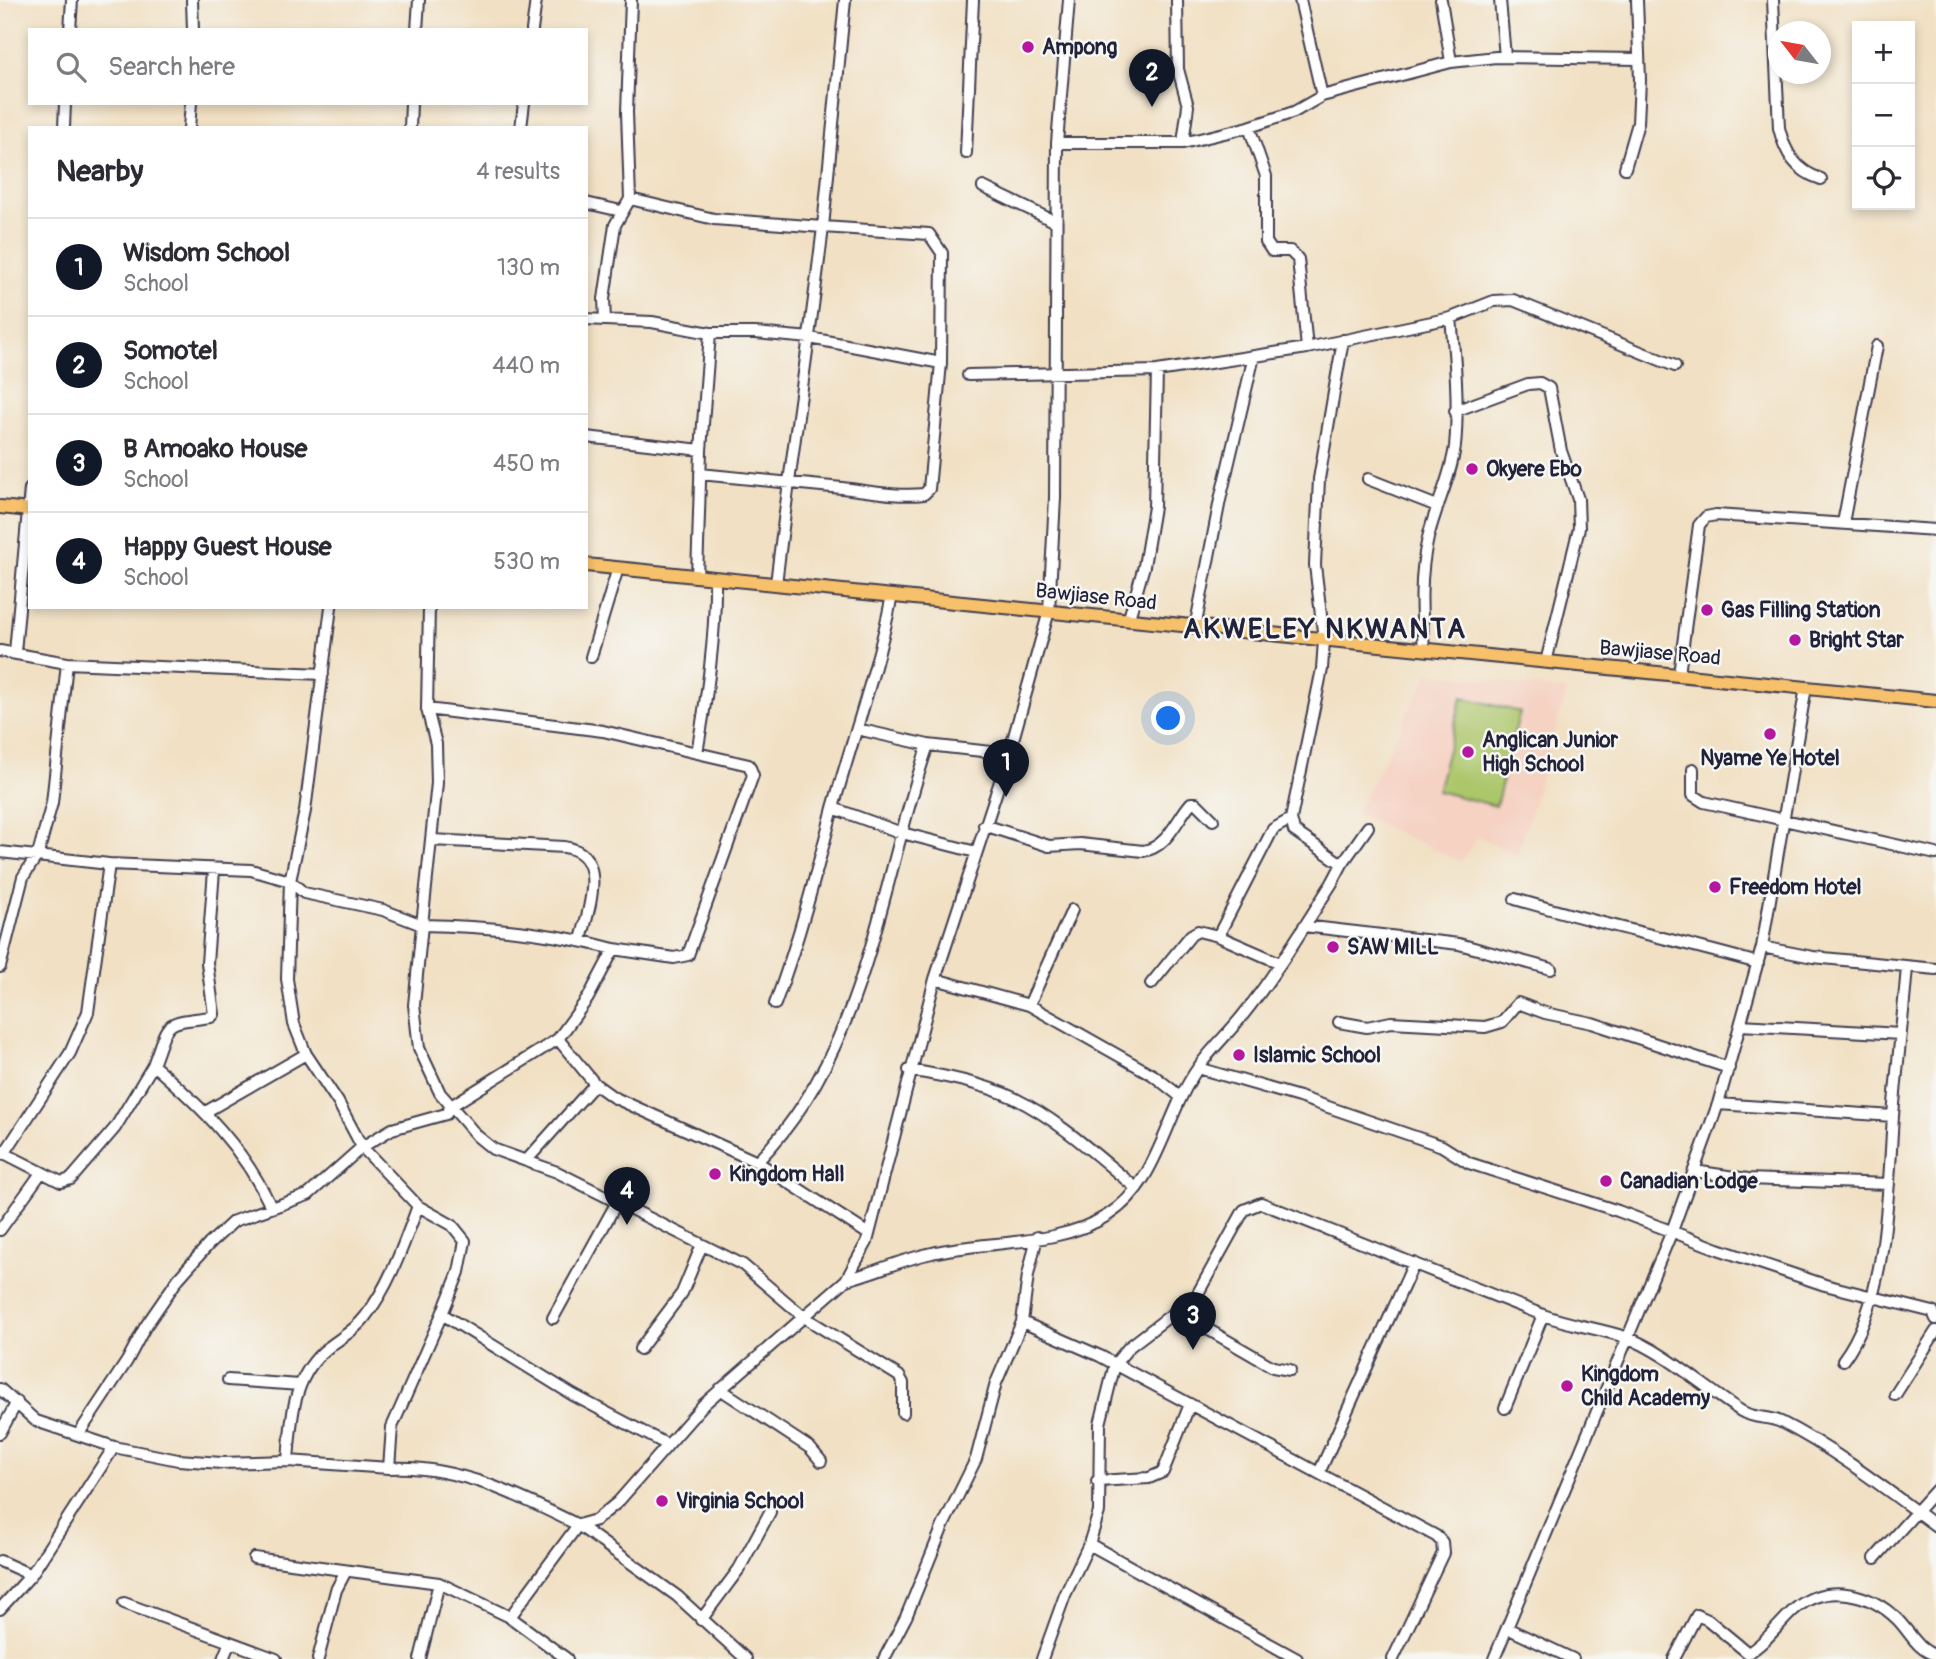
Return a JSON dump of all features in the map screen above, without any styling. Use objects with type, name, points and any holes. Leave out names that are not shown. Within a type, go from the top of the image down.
[{"type":"main road","points":[[0,507],[28,510]]},
{"type":"main road","name":"Bawjiase Road","points":[[588,565],[1936,701]]},
{"type":"street","points":[[70,28],[72,0]]},
{"type":"street","points":[[192,0],[193,28]]},
{"type":"street","points":[[417,28],[419,0]]},
{"type":"street","points":[[532,28],[536,0]]},
{"type":"street","points":[[605,320],[608,261],[615,225],[630,199],[627,112],[631,0]]},
{"type":"street","points":[[776,584],[810,338],[845,0]]},
{"type":"street","points":[[966,153],[973,0]]},
{"type":"street","points":[[510,1617],[578,1525],[596,1520],[618,1502],[666,1444],[720,1389],[846,1280],[859,1260],[935,979],[1009,754],[1049,611],[1055,498],[1057,143],[1069,0]]},
{"type":"street","points":[[1177,0],[1178,69],[1188,106],[1183,143]]},
{"type":"street","points":[[1300,0],[1321,96]]},
{"type":"street","points":[[1441,0],[1451,62]]},
{"type":"street","points":[[1500,0],[1505,57]]},
{"type":"street","points":[[1625,167],[1638,123],[1637,0]]},
{"type":"street","points":[[1773,0],[1779,128],[1784,146],[1794,163],[1808,175],[1821,179]]},
{"type":"street","points":[[1057,143],[1183,143],[1249,127],[1293,111],[1321,96],[1451,62],[1505,57],[1638,59]]},
{"type":"street","points":[[64,126],[65,105]]},
{"type":"street","points":[[189,126],[191,105]]},
{"type":"street","points":[[410,126],[411,105]]},
{"type":"street","points":[[521,126],[524,105]]},
{"type":"street","points":[[1249,127],[1266,176],[1266,242],[1272,251],[1290,251],[1298,259],[1307,348]]},
{"type":"street","points":[[983,187],[1056,222]]},
{"type":"street","points":[[630,199],[714,219],[929,234],[942,253],[941,363],[929,489],[924,495],[700,474]]},
{"type":"street","points":[[588,204],[621,211]]},
{"type":"street","points":[[968,375],[1157,371],[1307,348],[1451,318],[1494,301],[1513,300],[1675,366]]},
{"type":"street","points":[[1424,649],[1419,584],[1428,536],[1451,468],[1455,411],[1451,318]]},
{"type":"street","points":[[588,319],[652,322],[710,333],[755,333],[810,338],[941,363]]},
{"type":"street","points":[[697,577],[701,450],[710,333]]},
{"type":"street","points":[[1342,864],[1294,831],[1291,819],[1322,669],[1324,640],[1315,565],[1319,479],[1343,340]]},
{"type":"street","points":[[1843,523],[1877,346]]},
{"type":"street","points":[[1195,628],[1220,500],[1254,356]]},
{"type":"street","points":[[1129,618],[1144,566],[1154,507],[1157,371]]},
{"type":"street","points":[[1455,411],[1528,384],[1540,383],[1549,388],[1561,450],[1578,499],[1579,528],[1546,662]]},
{"type":"street","points":[[588,437],[701,450]]},
{"type":"street","points":[[1368,479],[1437,506]]},
{"type":"street","points":[[1679,674],[1702,520],[1716,515],[1936,530]]},
{"type":"street","points":[[15,652],[28,520]]},
{"type":"street","points":[[591,657],[618,568]]},
{"type":"street","points":[[697,753],[715,616],[715,578]]},
{"type":"street","points":[[775,1004],[799,936],[833,808],[858,729],[892,595]]},
{"type":"street","points":[[331,609],[305,811],[290,881],[287,979],[294,1024],[306,1054],[338,1102],[362,1147],[418,1206],[452,1225],[465,1241],[459,1272],[393,1427],[389,1468]]},
{"type":"street","points":[[429,609],[427,709],[436,744],[437,783],[414,1006],[419,1048],[440,1093],[484,1142],[617,1202],[701,1247],[743,1265],[804,1317],[899,1376],[903,1383],[903,1413]]},
{"type":"street","points":[[0,651],[67,663],[323,674]]},
{"type":"street","points":[[0,967],[23,877],[38,854],[52,803],[67,663]]},
{"type":"street","points":[[1494,1659],[1672,1231],[1718,1104],[1762,947],[1806,687]]},
{"type":"street","points":[[0,852],[110,863],[251,870],[290,881],[304,893],[383,910],[422,925],[483,926],[581,940],[614,949],[674,958],[688,955],[753,775],[749,765],[603,731],[427,709]]},
{"type":"street","points":[[858,729],[928,745],[1009,754]]},
{"type":"street","points":[[757,1162],[776,1143],[805,1102],[832,1052],[882,913],[928,745]]},
{"type":"street","points":[[1693,769],[1693,795],[1698,798],[1783,821],[1936,854]]},
{"type":"street","points":[[984,825],[1049,846],[1080,844],[1143,851],[1153,849],[1163,841],[1191,803],[1196,803],[1213,820]]},
{"type":"street","points":[[833,808],[902,833],[976,852]]},
{"type":"street","points":[[1218,936],[1273,829],[1291,819]]},
{"type":"street","points":[[846,1280],[931,1253],[1037,1237],[1082,1227],[1107,1216],[1136,1188],[1152,1163],[1181,1097],[1198,1068],[1243,1015],[1280,963],[1368,827]]},
{"type":"street","points":[[432,840],[564,848],[584,854],[590,862],[593,889],[581,940]]},
{"type":"street","points":[[110,863],[88,1012],[70,1053],[2,1152],[61,1182],[71,1179],[114,1128],[153,1065],[167,1027],[173,1021],[211,1017],[214,1014],[206,964],[214,870]]},
{"type":"street","points":[[1515,899],[1578,919],[1661,936],[1758,963]]},
{"type":"street","points":[[1029,1005],[1072,910]]},
{"type":"street","points":[[1304,926],[1460,944],[1551,970]]},
{"type":"street","points":[[1151,984],[1191,935],[1198,931],[1218,936],[1280,963]]},
{"type":"street","points":[[1762,947],[1813,957],[1936,969]]},
{"type":"street","points":[[78,1435],[178,1279],[234,1222],[308,1195],[362,1147],[392,1129],[446,1114],[451,1107],[558,1039],[587,998],[614,949]]},
{"type":"street","points":[[1843,1360],[1862,1331],[1873,1297],[1889,1184],[1907,967]]},
{"type":"street","points":[[935,979],[1029,1005],[1153,1075],[1181,1097]]},
{"type":"street","points":[[1339,1022],[1367,1027],[1391,1022],[1485,1027],[1502,1021],[1518,1003],[1545,1013],[1592,1023],[1729,1068]]},
{"type":"street","points":[[1741,1025],[1901,1034]]},
{"type":"street","points":[[558,1039],[595,1084],[613,1097],[757,1162],[867,1233]]},
{"type":"street","points":[[207,1111],[306,1054]]},
{"type":"street","points":[[153,1065],[207,1111],[253,1173],[271,1207]]},
{"type":"street","points":[[1198,1068],[1299,1097],[1442,1146],[1469,1163],[1813,1281],[1935,1315],[1936,1300]]},
{"type":"street","points":[[909,1070],[953,1078],[1013,1098],[1074,1137],[1136,1188]]},
{"type":"street","points":[[526,1161],[595,1084]]},
{"type":"street","points":[[1718,1104],[1893,1116]]},
{"type":"street","points":[[1694,1171],[1748,1179],[1889,1184]]},
{"type":"street","points":[[0,1230],[41,1173]]},
{"type":"street","points":[[553,1318],[617,1202]]},
{"type":"street","points":[[1042,1659],[1099,1512],[1097,1481],[1100,1424],[1115,1364],[1129,1347],[1190,1302],[1203,1287],[1244,1210],[1261,1203],[1543,1315],[1627,1337],[1698,1379],[1711,1393],[1747,1415],[1780,1422],[1916,1511],[1936,1527]]},
{"type":"street","points":[[288,1461],[291,1421],[300,1385],[324,1351],[365,1317],[398,1258],[418,1206]]},
{"type":"street","points":[[884,1659],[906,1617],[943,1527],[976,1459],[996,1382],[1022,1322],[1028,1275],[1037,1237]]},
{"type":"street","points":[[640,1349],[682,1293],[701,1247]]},
{"type":"street","points":[[1318,1473],[1414,1263]]},
{"type":"street","points":[[1176,1311],[1273,1367],[1290,1370]]},
{"type":"street","points":[[442,1314],[573,1395],[666,1444]]},
{"type":"street","points":[[1505,1408],[1543,1315]]},
{"type":"street","points":[[1022,1322],[1115,1364],[1442,1542],[1438,1566],[1393,1659]]},
{"type":"street","points":[[1895,1395],[1936,1331]]},
{"type":"street","points":[[228,1380],[300,1385]]},
{"type":"street","points":[[0,1389],[36,1421],[114,1447],[178,1460],[222,1463],[288,1461],[404,1467],[484,1483],[578,1525],[677,1596],[747,1659]]},
{"type":"street","points":[[720,1389],[810,1448],[821,1461]]},
{"type":"street","points":[[0,1433],[17,1402]]},
{"type":"street","points":[[1097,1481],[1149,1478],[1163,1472],[1190,1404]]},
{"type":"street","points":[[0,1609],[31,1575],[114,1447]]},
{"type":"street","points":[[1875,1558],[1936,1490]]},
{"type":"street","points":[[701,1620],[739,1569],[770,1512]]},
{"type":"street","points":[[1088,1544],[1297,1659]]},
{"type":"street","points":[[254,1558],[439,1583],[510,1617],[567,1659]]},
{"type":"street","points":[[0,1561],[31,1575]]},
{"type":"street","points":[[318,1659],[336,1590],[346,1570]]},
{"type":"street","points":[[420,1659],[439,1583]]},
{"type":"street","points":[[1674,1659],[1692,1621],[1701,1614],[1743,1656],[1752,1651],[1797,1608],[1811,1599],[1837,1593],[1857,1594],[1875,1602],[1897,1619],[1927,1653],[1936,1655]]},
{"type":"street","points":[[124,1603],[229,1644],[276,1659]]},
{"type":"street","points":[[1507,1628],[1573,1659]]},
{"type":"street","points":[[223,1659],[229,1644]]},
{"type":"shaded area","name":"Anglican Junior High School","points":[[1429,672],[1567,691],[1517,856],[1478,836],[1461,862],[1356,813]]},
{"type":"green space","points":[[1462,697],[1520,712],[1496,806],[1437,791]]},
{"type":"place","name":"Ampong","points":[[1028,47]]},
{"type":"place","name":"Somotel","points":[[1152,107]]},
{"type":"place","name":"Okyere Ebo","points":[[1472,469]]},
{"type":"place","name":"Gas Filling Station","points":[[1707,610]]},
{"type":"place","name":"Bright Star","points":[[1795,640]]},
{"type":"place","name":"Nyame Ye Hotel","points":[[1770,734]]},
{"type":"place","name":"Anglican Junior High School","points":[[1468,752]]},
{"type":"place","name":"Wisdom School","points":[[1006,797]]},
{"type":"place","name":"Freedom Hotel","points":[[1715,887]]},
{"type":"place","name":"SAW MILL","points":[[1333,947]]},
{"type":"place","name":"Islamic School","points":[[1239,1055]]},
{"type":"place","name":"Kingdom Hall","points":[[715,1174]]},
{"type":"place","name":"Canadian Lodge","points":[[1606,1181]]},
{"type":"place","name":"Happy Guest House","points":[[627,1225]]},
{"type":"place","name":"B Amoako House","points":[[1193,1350]]},
{"type":"place","name":"Kingdom Child Academy","points":[[1567,1386]]},
{"type":"place","name":"Virginia School","points":[[662,1501]]},
{"type":"district","name":"AKWELEY NKWANTA","points":[[1325,629]]}]
